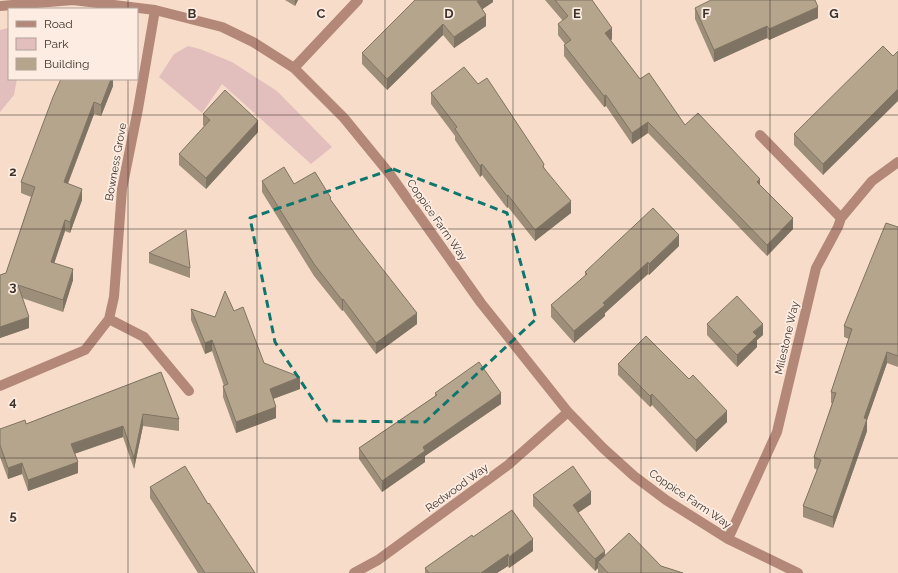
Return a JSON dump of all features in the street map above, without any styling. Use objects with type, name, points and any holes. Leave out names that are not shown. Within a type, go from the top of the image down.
[{"type":"street","name":"Coppice Farm Way","points":[[0,6],[72,0],[155,10],[222,27],[253,42],[294,68],[344,118],[389,173],[481,303],[568,412],[603,448],[634,476],[666,500],[728,539],[798,573]]},
{"type":"street","points":[[294,68],[358,0]]},
{"type":"street","name":"Bowness Grove","points":[[0,386],[85,350],[109,318],[114,297],[122,189],[138,109],[155,10]]},
{"type":"street","points":[[760,135],[841,218]]},
{"type":"street","name":"Milestone Way","points":[[728,539],[777,432],[816,268],[841,218],[872,181],[898,162]]},
{"type":"street","points":[[109,318],[144,337],[189,390]]},
{"type":"street","name":"Redwood Way","points":[[354,573],[378,560],[508,465],[568,412]]},
{"type":"highlighted area","points":[[393,169],[507,213],[536,319],[425,422],[327,421],[275,342],[250,218]]},
{"type":"green space","points":[[8,28],[8,80],[17,80],[14,95],[0,112],[0,30]]},
{"type":"green space","points":[[188,46],[200,49],[232,62],[277,91],[332,147],[311,164],[222,84],[202,113],[159,77],[174,54]]},
{"type":"building","points":[[415,0],[479,0],[477,1],[486,15],[454,37],[443,24],[387,79],[362,53]]},
{"type":"building","points":[[555,0],[592,0],[612,28],[605,33],[640,79],[649,73],[685,125],[698,113],[760,179],[757,182],[793,218],[767,245],[648,122],[632,133],[606,95],[604,96],[564,45],[571,40],[558,24],[568,16]]},
{"type":"building","points":[[711,0],[815,0],[818,7],[769,29],[767,26],[714,50],[695,8]]},
{"type":"building","points":[[883,46],[893,56],[898,51],[898,89],[823,164],[794,134]]},
{"type":"building","points":[[464,67],[478,84],[487,78],[544,164],[543,167],[571,201],[535,230],[482,164],[480,166],[455,129],[457,127],[431,93]]},
{"type":"building","points":[[61,80],[111,80],[101,105],[94,102],[64,182],[82,189],[70,222],[65,220],[51,262],[73,269],[63,300],[18,285],[29,317],[0,327],[0,275],[6,273],[35,187],[21,182]]},
{"type":"building","points":[[225,90],[258,121],[206,178],[179,154],[210,120],[203,114]]},
{"type":"building","points":[[284,167],[294,184],[315,172],[331,198],[330,199],[359,239],[417,313],[376,343],[343,299],[342,300],[314,264],[262,181]]},
{"type":"building","points":[[653,208],[679,235],[649,264],[648,262],[603,303],[605,305],[574,331],[551,305],[587,274],[585,272]]},
{"type":"building","points":[[886,223],[898,227],[898,356],[887,352],[864,418],[867,419],[833,517],[803,506],[821,460],[814,457],[836,393],[831,392],[852,329],[844,326]]},
{"type":"building","points":[[186,230],[190,268],[149,253]]},
{"type":"building","points":[[225,291],[234,311],[243,307],[264,363],[300,377],[270,389],[276,407],[236,422],[223,386],[228,384],[212,340],[205,343],[191,309],[215,317]]},
{"type":"building","points":[[737,296],[763,324],[753,332],[757,336],[737,355],[707,324]]},
{"type":"building","points":[[646,336],[689,379],[693,375],[727,411],[696,440],[652,394],[650,396],[618,364]]},
{"type":"building","points":[[479,362],[501,393],[423,447],[425,451],[382,481],[359,448],[437,395],[435,393]]},
{"type":"building","points":[[161,372],[179,419],[143,414],[134,458],[123,426],[71,444],[78,462],[28,480],[22,463],[8,468],[0,445],[0,429],[25,420],[26,424]]},
{"type":"building","points":[[185,466],[208,504],[209,503],[255,573],[205,573],[150,487]]},
{"type":"building","points":[[573,466],[591,492],[573,505],[605,551],[595,559],[533,495]]},
{"type":"building","points":[[512,510],[533,539],[509,557],[508,554],[481,573],[429,573],[425,568],[472,535],[473,537]]},
{"type":"building","points":[[629,533],[661,566],[683,573],[608,573],[598,562]]}]
